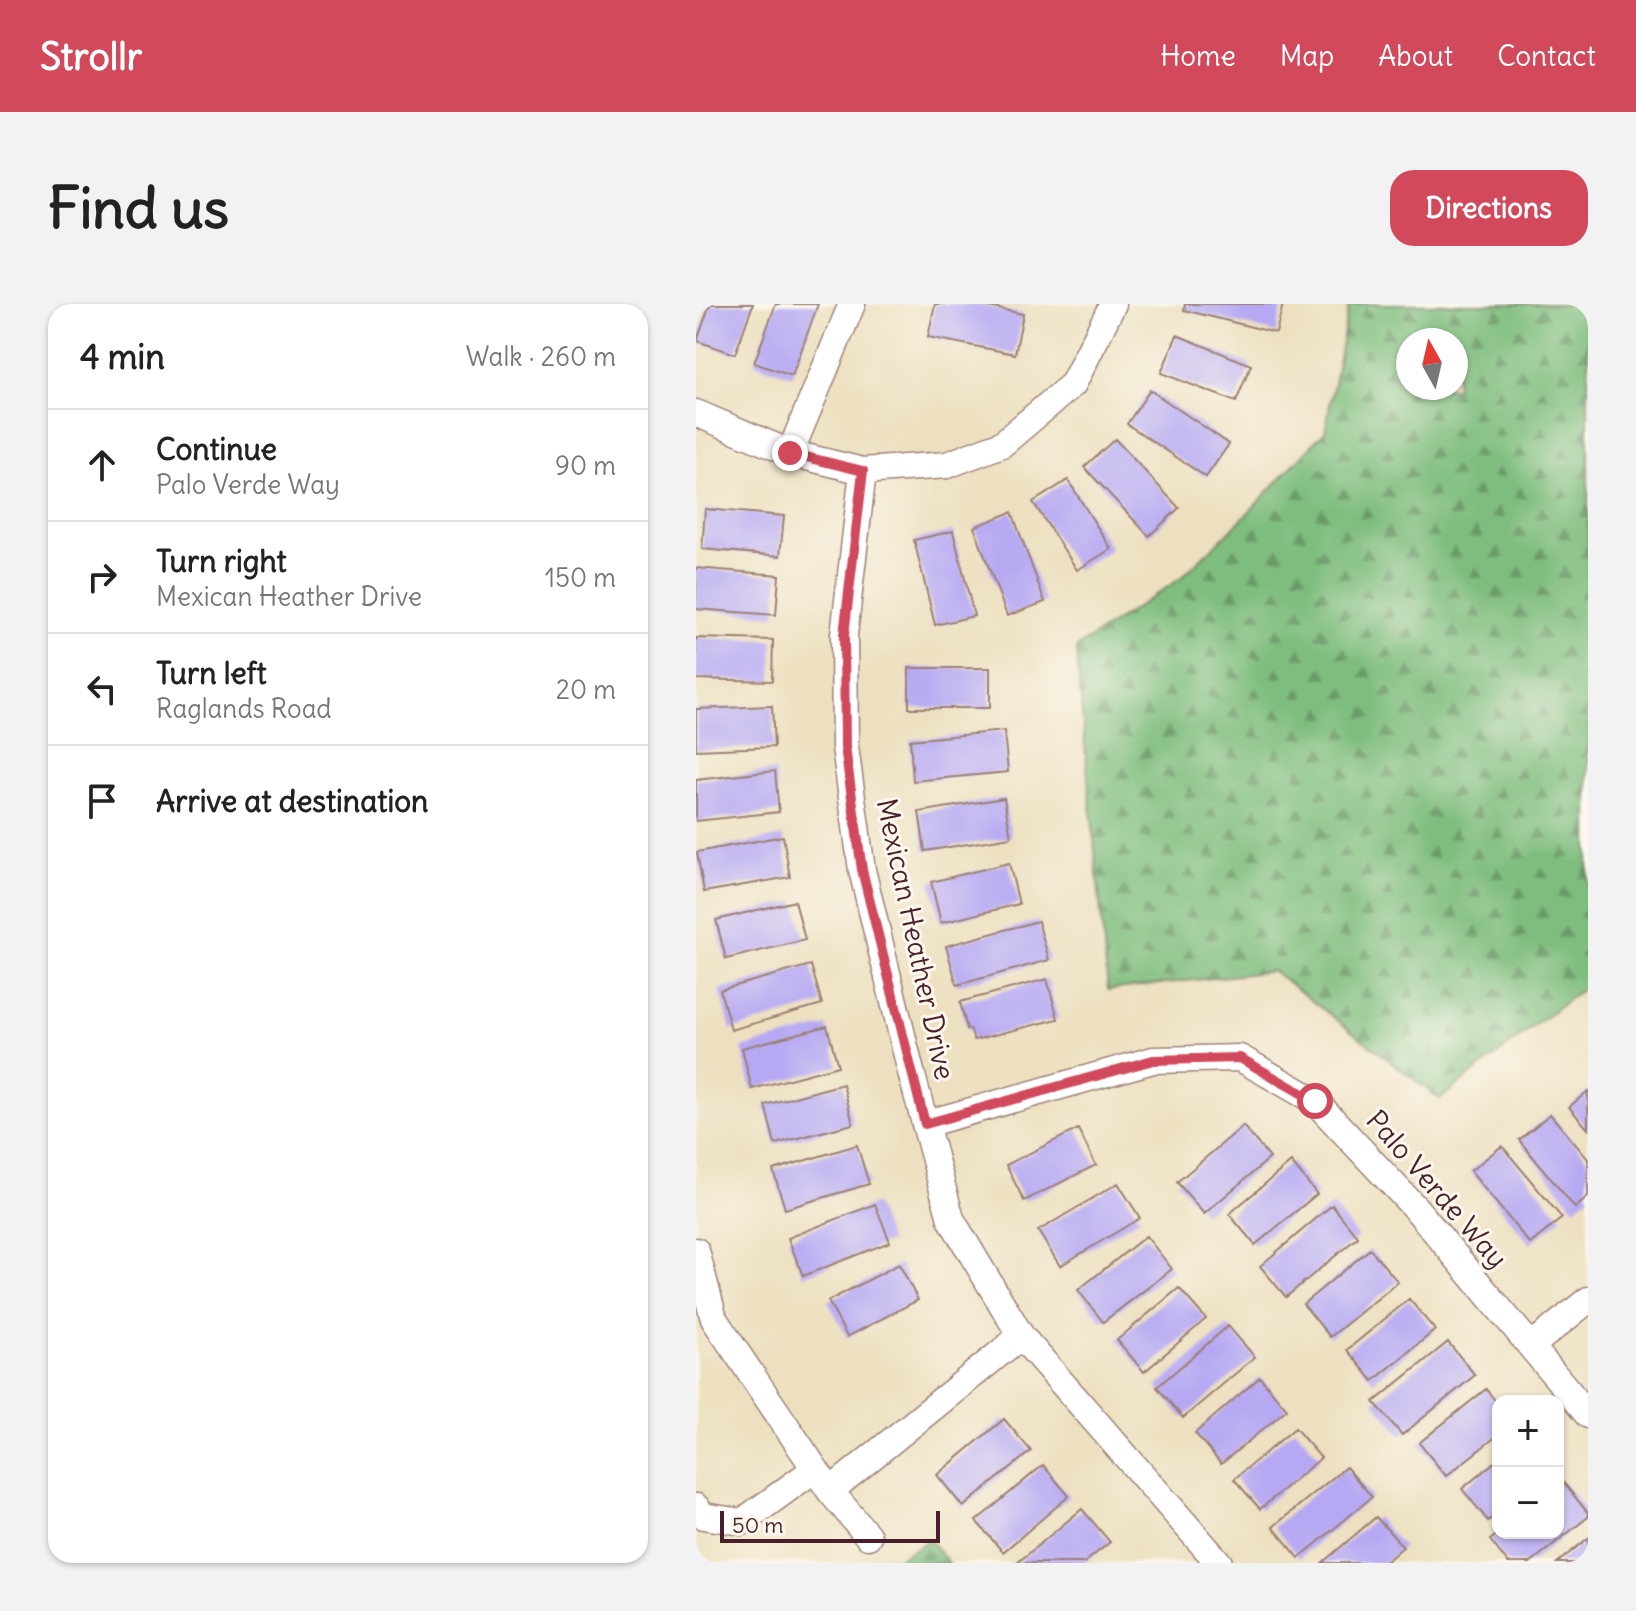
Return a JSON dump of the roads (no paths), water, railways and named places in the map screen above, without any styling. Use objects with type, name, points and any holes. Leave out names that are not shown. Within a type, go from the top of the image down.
[{"type":"street","points":[[790,453],[852,304]]},
{"type":"street","points":[[696,413],[790,453],[863,471],[947,465],[1002,444],[1073,384],[1113,304]]},
{"type":"street","name":"Mexican Heather Drive","points":[[863,471],[844,635],[845,747],[862,870],[951,1219],[1021,1336],[1219,1563]]},
{"type":"street","name":"Palo Verde Way","points":[[925,1124],[1153,1060],[1240,1058],[1315,1101],[1418,1211],[1588,1415]]},
{"type":"street","points":[[696,1251],[714,1319],[830,1491],[868,1536]]},
{"type":"street","points":[[1531,1346],[1588,1300]]},
{"type":"street","points":[[830,1491],[1021,1336]]},
{"type":"street","points":[[696,1507],[703,1516],[742,1522],[815,1469]]}]
